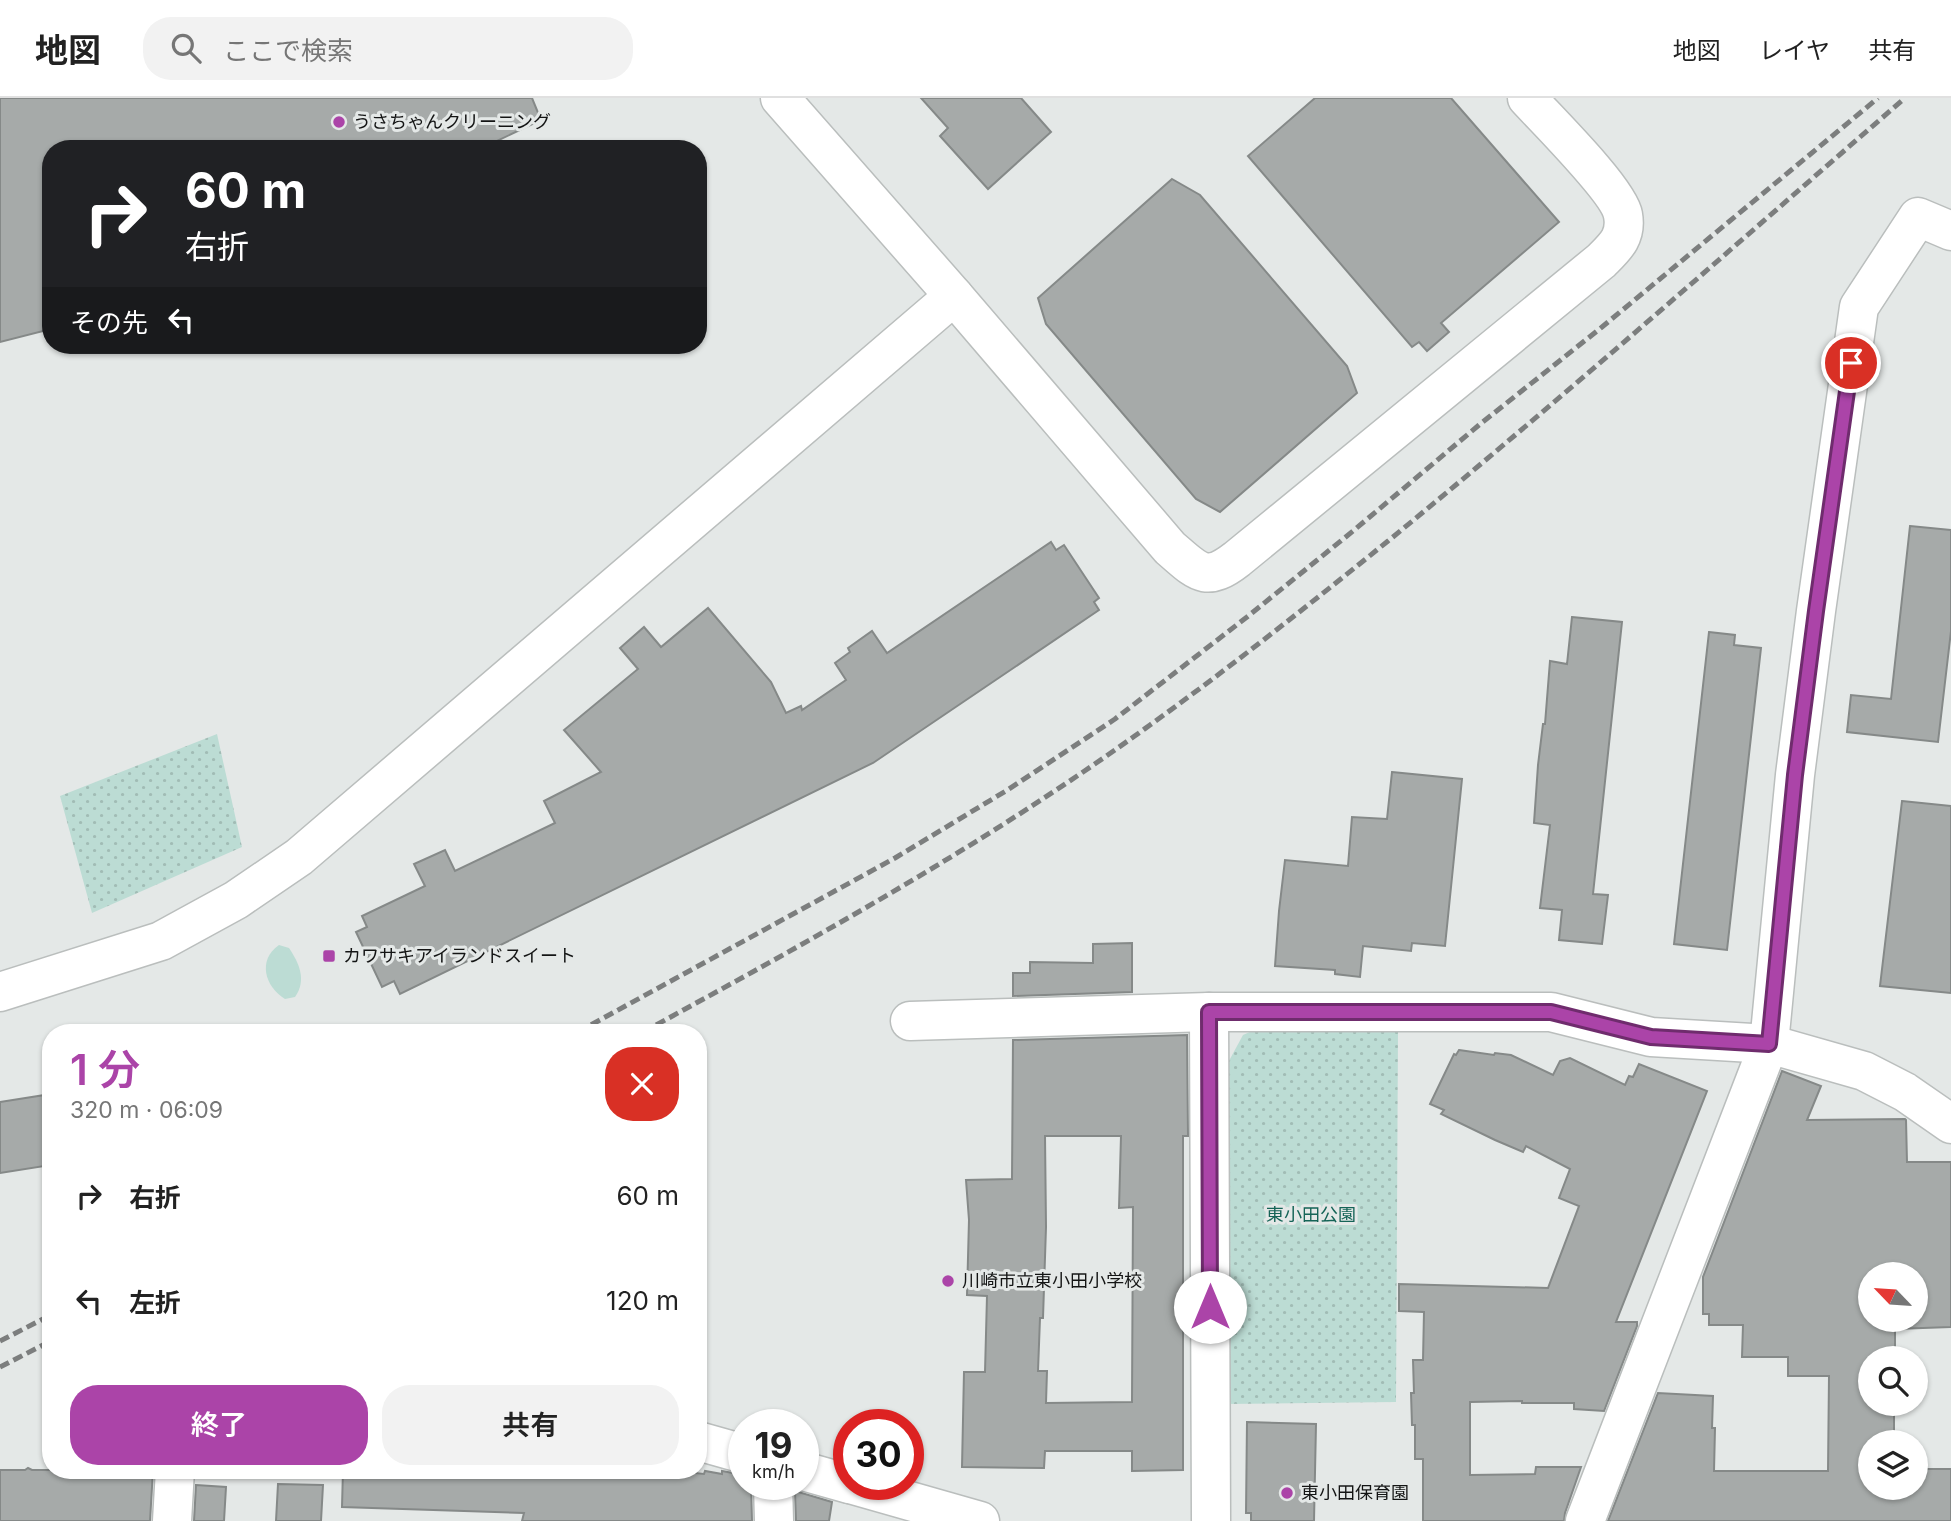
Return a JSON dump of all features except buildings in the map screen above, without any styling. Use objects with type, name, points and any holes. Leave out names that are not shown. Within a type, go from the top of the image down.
[{"type":"street","points":[[780,98],[1170,548],[1198,570],[1212,573],[1226,568],[1601,261],[1621,241],[1623,214],[1613,193],[1527,98]]},
{"type":"street","points":[[1585,1521],[1769,1044],[1797,761],[1859,307],[1918,217],[1951,231]]},
{"type":"street","points":[[0,992],[161,941],[236,900],[273,876],[954,296]]},
{"type":"street","points":[[1209,1012],[1211,1521]]},
{"type":"street","points":[[910,1021],[1209,1012],[1551,1012],[1651,1037],[1769,1044],[1864,1071],[1905,1092],[1951,1124]]},
{"type":"street","points":[[707,1444],[728,1449]]},
{"type":"street","points":[[172,1521],[174,1479]]},
{"type":"street","points":[[773,1500],[774,1521]]},
{"type":"street","points":[[906,1500],[980,1521]]},
{"type":"green space","points":[[217,734],[242,847],[92,913],[60,796]]},
{"type":"green space","points":[[279,945],[289,948],[298,966],[301,984],[295,997],[285,999],[278,994],[266,973],[268,958]]},
{"type":"green space","name":"東小田公園","points":[[1261,1027],[1398,1031],[1396,1402],[1226,1404],[1224,1070],[1243,1035]]},
{"type":"railway","points":[[593,1024],[895,858],[1009,789],[1115,719],[1353,531],[1878,98]]},
{"type":"railway","points":[[658,1024],[773,961],[965,848],[1028,809],[1181,703],[1454,487],[1905,98]]},
{"type":"railway","points":[[0,1341],[42,1320]]},
{"type":"railway","points":[[0,1367],[42,1346]]},
{"type":"place","name":"うさちゃんクリーニング","points":[[339,122]]},
{"type":"place","name":"カワサキアイランドスイート","points":[[329,956]]},
{"type":"place","name":"川崎市立東小田小学校","points":[[948,1281]]},
{"type":"place","name":"東小田保育園","points":[[1287,1493]]},
{"type":"route","points":[[1210,1307],[1209,1012],[1551,1012],[1651,1037],[1769,1044],[1795,775],[1851,363]]}]
